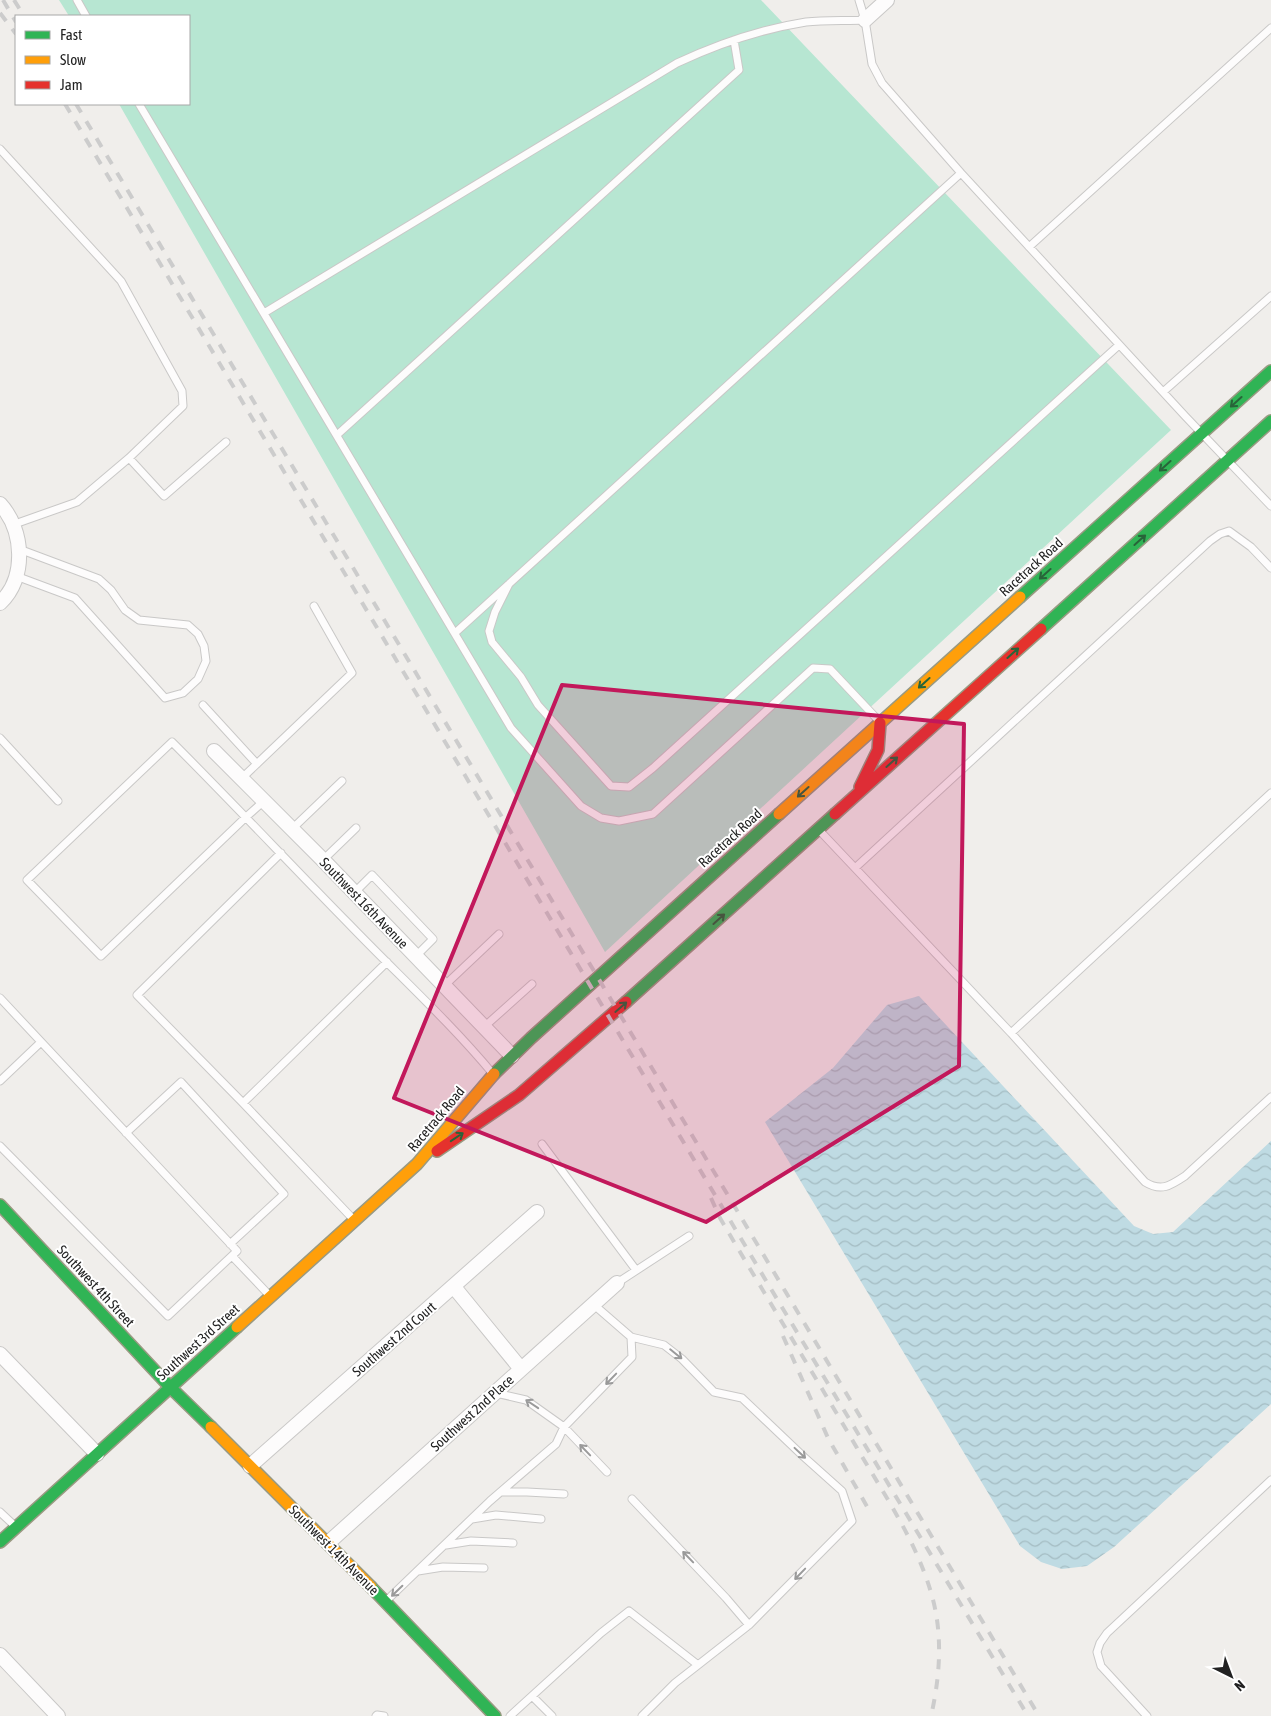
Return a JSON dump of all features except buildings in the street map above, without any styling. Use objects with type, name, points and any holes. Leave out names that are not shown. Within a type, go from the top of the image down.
[{"type":"street","points":[[865,20],[887,0]]},
{"type":"street","name":"Racetrack Road","points":[[417,1164],[493,1075],[512,1056],[1271,370]]},
{"type":"street","name":"Racetrack Road","points":[[417,1164],[541,1078],[1271,421]]},
{"type":"street","points":[[0,504],[9,513],[19,546],[20,568],[7,596],[0,604]]},
{"type":"street","points":[[856,794],[878,750],[880,723]]},
{"type":"street","name":"Southwest 16th Avenue","points":[[214,751],[323,860],[512,1056]]},
{"type":"street","name":"Southwest 3rd Street","points":[[0,1542],[417,1164]]},
{"type":"street","name":"Southwest 4th Street","points":[[0,1205],[170,1388]]},
{"type":"street","name":"Southwest 2nd Court","points":[[250,1466],[537,1212]]},
{"type":"street","name":"Southwest 2nd Place","points":[[328,1544],[494,1392],[617,1283]]},
{"type":"street","points":[[454,1286],[522,1369]]},
{"type":"street","points":[[0,1354],[97,1454]]},
{"type":"street","name":"Southwest 14th Avenue","points":[[170,1388],[385,1602],[491,1715]]},
{"type":"street","points":[[0,1656],[58,1716]]},
{"type":"lane","points":[[76,0],[85,15]]},
{"type":"lane","points":[[859,0],[865,20],[872,64],[882,83],[960,173],[1271,506]]},
{"type":"lane","points":[[264,313],[677,63],[710,47],[753,34],[807,22],[865,20]]},
{"type":"lane","points":[[1029,247],[1271,28]]},
{"type":"lane","points":[[337,436],[739,70],[734,40]]},
{"type":"lane","points":[[140,105],[510,728],[581,806],[601,818],[610,820],[619,821],[653,814],[813,668],[830,669],[880,723]]},
{"type":"lane","points":[[0,149],[121,281],[182,391],[183,406],[129,458],[77,502],[12,525]]},
{"type":"lane","points":[[455,633],[960,173]]},
{"type":"lane","points":[[1163,392],[1271,296]]},
{"type":"lane","points":[[509,584],[495,612],[489,631],[492,642],[521,677],[538,705],[611,786],[629,787],[653,768],[1120,345]]},
{"type":"lane","points":[[129,458],[164,496],[226,442]]},
{"type":"lane","points":[[855,868],[1210,541],[1228,531],[1251,547],[1271,568]]},
{"type":"lane","points":[[16,576],[75,598],[165,698],[183,693],[198,679],[206,661],[204,646],[198,634],[188,625],[139,620],[125,610],[111,590],[99,579],[19,546]]},
{"type":"lane","points":[[241,778],[352,673],[314,606]]},
{"type":"lane","points":[[203,705],[257,764]]},
{"type":"lane","points":[[0,738],[58,801]]},
{"type":"lane","points":[[264,801],[246,817],[101,956],[27,880],[172,742],[246,817],[386,962],[470,1046],[493,1075]]},
{"type":"lane","points":[[292,829],[342,782]]},
{"type":"lane","points":[[1011,1033],[1271,793]]},
{"type":"lane","points":[[323,860],[356,828]]},
{"type":"lane","points":[[818,829],[1011,1033],[1145,1182],[1154,1188],[1174,1184],[1185,1176],[1271,1097]]},
{"type":"lane","points":[[281,853],[137,995],[355,1220]]},
{"type":"lane","points":[[354,893],[372,875],[434,939],[415,957]]},
{"type":"lane","points":[[444,987],[499,934]]},
{"type":"lane","points":[[243,1103],[386,962]]},
{"type":"lane","points":[[484,1027],[532,984]]},
{"type":"lane","points":[[0,998],[237,1251],[168,1316],[0,1146]]},
{"type":"lane","points":[[0,1081],[41,1042]]},
{"type":"lane","points":[[126,1133],[181,1082],[284,1194],[230,1244]]},
{"type":"lane","points":[[542,1144],[636,1270]]},
{"type":"lane","points":[[617,1283],[689,1236]]},
{"type":"lane","points":[[232,1256],[271,1296]]},
{"type":"lane","points":[[593,1304],[631,1337],[664,1345],[682,1359],[714,1392],[742,1398],[842,1491],[852,1521],[749,1624],[675,1684],[642,1716]]},
{"type":"lane","points":[[385,1602],[500,1492],[556,1444],[564,1428],[632,1358],[631,1337]]},
{"type":"lane","points":[[494,1392],[526,1400],[564,1428],[606,1472]]},
{"type":"lane","points":[[1147,1716],[1101,1666],[1096,1652],[1100,1643],[1107,1632],[1271,1480]]},
{"type":"lane","points":[[500,1492],[564,1494]]},
{"type":"lane","points":[[632,1498],[749,1624]]},
{"type":"lane","points":[[0,1512],[16,1528]]},
{"type":"lane","points":[[472,1519],[496,1515],[541,1518]]},
{"type":"lane","points":[[446,1545],[471,1541],[513,1543]]},
{"type":"lane","points":[[418,1571],[443,1567],[484,1568]]},
{"type":"lane","points":[[510,1716],[601,1633],[629,1611],[698,1666]]},
{"type":"lane","points":[[532,1696],[552,1716]]},
{"type":"lane","points":[[376,1716],[384,1716]]},
{"type":"highlighted area","points":[[562,685],[964,724],[959,1066],[706,1222],[394,1098]]},
{"type":"green space","points":[[59,0],[761,0],[1171,430],[605,952],[120,105],[190,105],[190,15],[68,15]]},
{"type":"water","points":[[919,996],[1134,1226],[1153,1234],[1173,1232],[1271,1141],[1271,1404],[1114,1547],[1087,1566],[1062,1569],[1041,1562],[1020,1546],[765,1122],[833,1068],[887,1005]]},
{"type":"railway","points":[[3,0],[15,20]]},
{"type":"railway","points":[[14,0],[23,15]]},
{"type":"railway","points":[[0,13],[15,33]]},
{"type":"railway","points":[[66,105],[768,1284],[1028,1716]]},
{"type":"railway","points":[[77,105],[1039,1716]]},
{"type":"railway","points":[[711,1198],[720,1218],[889,1502],[918,1557],[932,1596],[938,1626],[938,1671],[931,1716]]},
{"type":"railway","points":[[783,1336],[828,1438],[869,1510]]},
{"type":"traffic: fast","points":[[1020,597],[1271,371]]},
{"type":"traffic: fast","points":[[1041,629],[1271,421]]},
{"type":"traffic: fast","points":[[494,1074],[531,1038],[779,814]]},
{"type":"traffic: fast","points":[[626,1002],[835,814]]},
{"type":"traffic: fast","points":[[0,1205],[170,1387],[211,1427]]},
{"type":"traffic: fast","points":[[0,1542],[237,1327]]},
{"type":"traffic: fast","points":[[371,1587],[495,1716]]},
{"type":"traffic: slow","points":[[779,814],[1020,597]]},
{"type":"traffic: slow","points":[[237,1327],[417,1164],[494,1074]]},
{"type":"traffic: slow","points":[[211,1427],[371,1587]]},
{"type":"traffic: jam","points":[[835,814],[1041,629]]},
{"type":"traffic: jam","points":[[860,787],[878,750],[880,723]]},
{"type":"traffic: jam","points":[[437,1151],[519,1095],[626,1002]]}]
